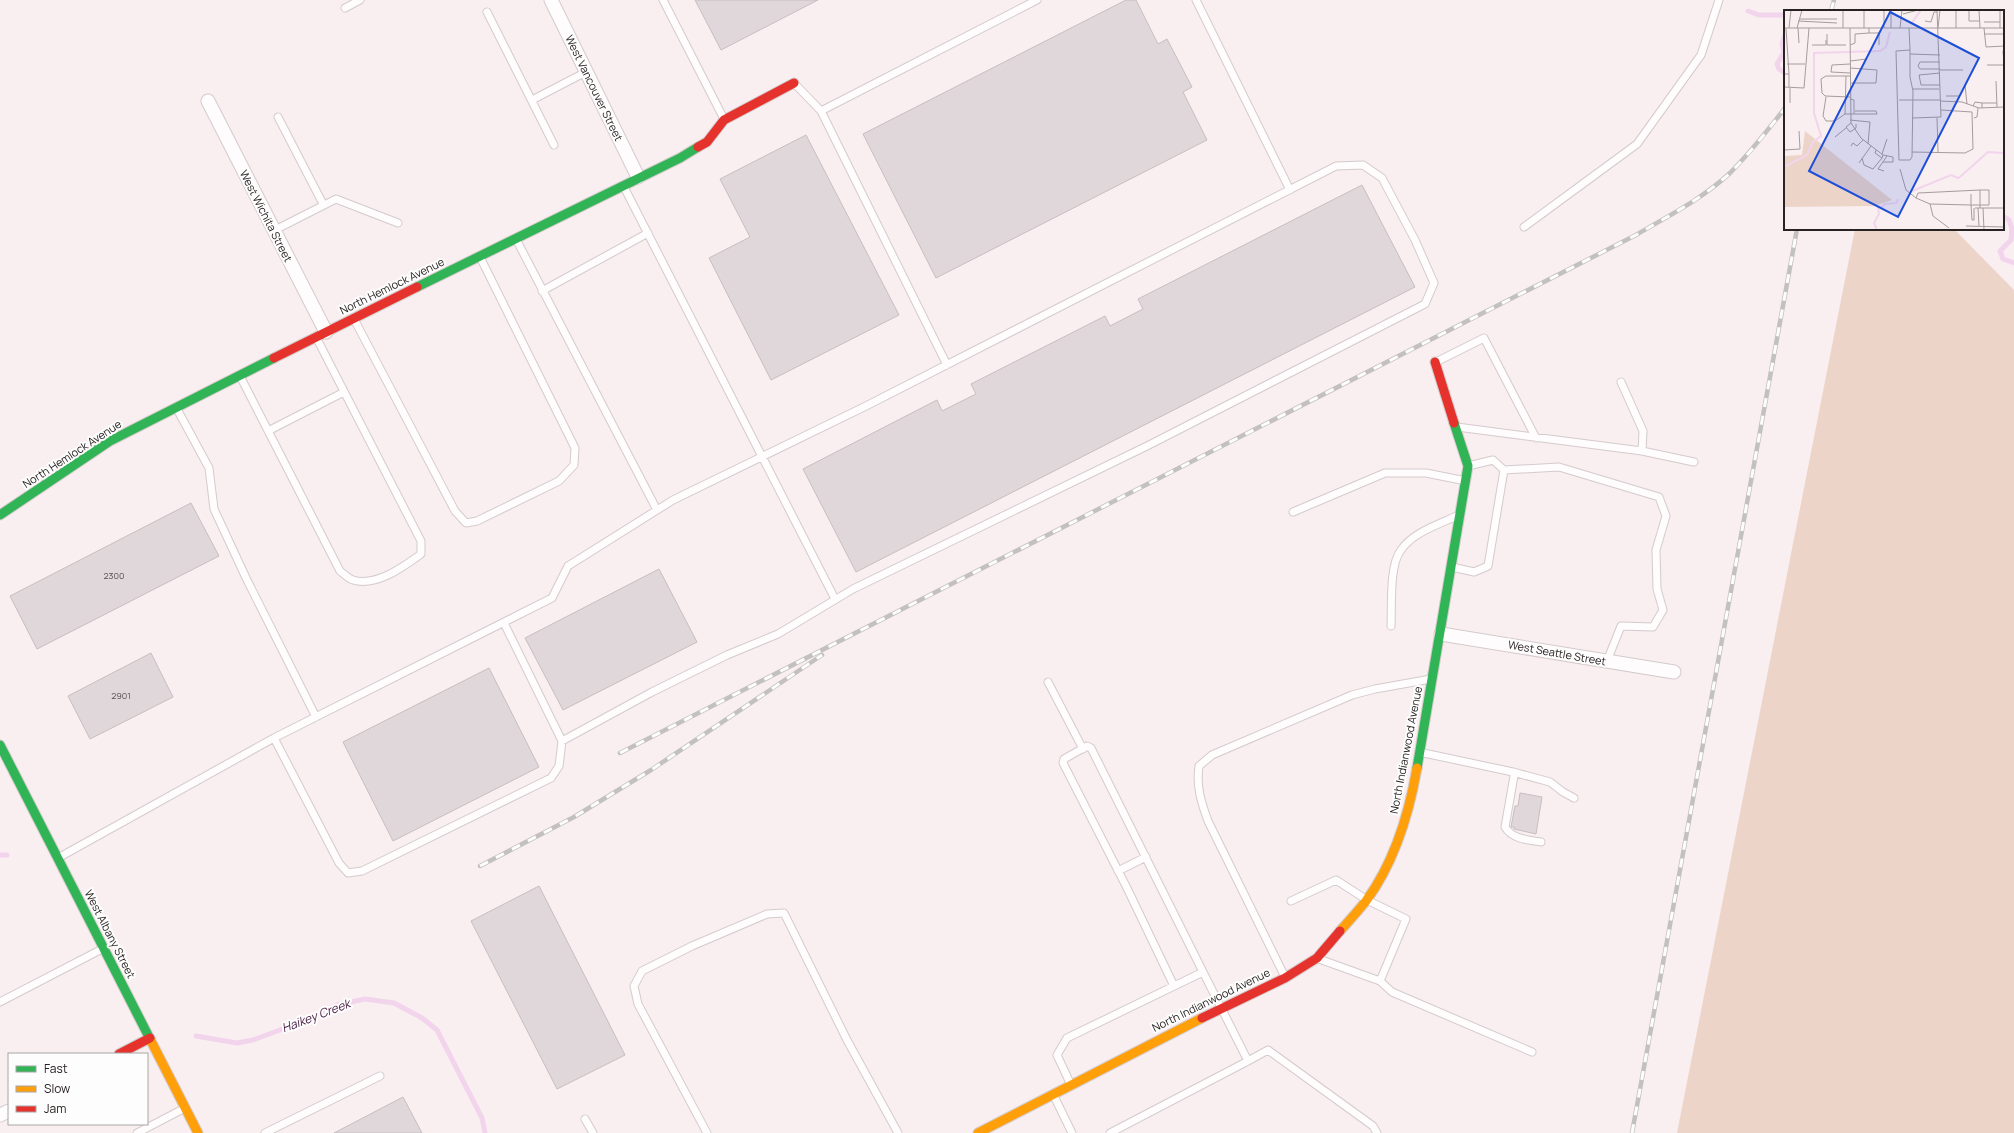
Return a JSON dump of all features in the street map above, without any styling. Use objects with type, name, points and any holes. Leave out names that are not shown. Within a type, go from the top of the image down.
[{"type":"street","name":"West Vancouver Street","points":[[551,0],[638,177]]},
{"type":"street","name":"North Hemlock Avenue","points":[[0,515],[110,441],[321,334],[480,257],[638,177],[680,158],[707,142],[724,120],[794,83]]},
{"type":"street","name":"West Wichita Street","points":[[208,101],[273,231],[321,334]]},
{"type":"street","name":"North Indianwood Avenue","points":[[978,1133],[1222,1008],[1285,978],[1317,958],[1367,900],[1388,863],[1404,822],[1419,752],[1462,514],[1468,466],[1435,362]]},
{"type":"street","name":"West Seattle Street","points":[[1441,634],[1674,672]]},
{"type":"street","name":"West Albany Street","points":[[0,745],[198,1133]]},
{"type":"street","points":[[121,1053],[150,1038]]},
{"type":"lane","points":[[345,8],[360,0]]},
{"type":"lane","points":[[663,0],[724,120]]},
{"type":"lane","points":[[822,111],[1036,0]]},
{"type":"lane","points":[[1196,0],[1290,190]]},
{"type":"lane","points":[[1524,227],[1637,144],[1701,55],[1719,0]]},
{"type":"lane","points":[[487,12],[554,145]]},
{"type":"lane","points":[[532,100],[586,72]]},
{"type":"lane","points":[[794,83],[822,111],[947,365]]},
{"type":"lane","points":[[278,117],[323,204]]},
{"type":"lane","points":[[58,858],[274,738],[552,598],[568,566],[673,500],[947,365],[1336,166],[1363,165],[1382,178],[1415,240],[1434,283],[1425,304],[1147,446],[853,588],[778,634],[727,655],[652,692],[562,741]]},
{"type":"lane","points":[[623,185],[835,599]]},
{"type":"lane","points":[[273,231],[336,198],[398,223]]},
{"type":"lane","points":[[542,291],[648,233]]},
{"type":"lane","points":[[516,239],[657,510]]},
{"type":"lane","points":[[354,319],[455,511],[466,523],[477,521],[559,481],[574,465],[575,448],[480,257]]},
{"type":"lane","points":[[240,375],[340,571],[352,580],[369,582],[398,570],[421,554],[421,541],[344,392],[321,334]]},
{"type":"lane","points":[[1435,362],[1484,338],[1536,438]]},
{"type":"lane","points":[[1621,382],[1643,431],[1642,451]]},
{"type":"lane","points":[[268,430],[344,392]]},
{"type":"lane","points":[[176,408],[209,468],[214,509],[247,580],[316,717]]},
{"type":"lane","points":[[1456,427],[1642,451],[1694,462]]},
{"type":"lane","points":[[1468,466],[1493,460],[1504,470],[1559,467],[1659,496],[1666,516],[1656,550],[1657,589],[1663,610],[1653,627],[1621,626],[1607,661]]},
{"type":"lane","points":[[1452,567],[1474,572],[1488,566],[1504,470]]},
{"type":"lane","points":[[1293,512],[1385,473],[1426,473],[1466,481]]},
{"type":"lane","points":[[1391,626],[1394,567],[1400,550],[1416,536],[1462,514]]},
{"type":"lane","points":[[274,738],[339,863],[348,873],[362,871],[389,859],[551,778],[558,766],[562,741],[504,623]]},
{"type":"lane","points":[[1285,978],[1208,820],[1200,798],[1197,781],[1199,766],[1212,755],[1352,695],[1375,688],[1431,679]]},
{"type":"lane","points":[[1048,682],[1083,749]]},
{"type":"lane","points":[[1174,986],[1063,763],[1064,759],[1087,746],[1091,748],[1248,1061]]},
{"type":"lane","points":[[1419,752],[1513,772],[1550,782],[1574,798]]},
{"type":"lane","points":[[1513,772],[1514,776],[1505,827],[1508,832],[1520,838],[1541,842]]},
{"type":"lane","points":[[1118,871],[1146,857]]},
{"type":"lane","points":[[1291,901],[1336,880],[1367,900],[1406,920],[1380,981]]},
{"type":"lane","points":[[707,1133],[638,1004],[634,986],[642,971],[685,950],[767,914],[784,913],[847,1040],[898,1133]]},
{"type":"lane","points":[[0,1002],[104,948]]},
{"type":"lane","points":[[1317,958],[1380,981],[1392,992],[1532,1052]]},
{"type":"lane","points":[[1071,1085],[1056,1056],[1067,1038],[1203,972]]},
{"type":"lane","points":[[1110,1133],[1268,1050],[1373,1126],[1376,1133]]},
{"type":"lane","points":[[265,1133],[380,1076]]},
{"type":"lane","points":[[1053,1094],[1072,1133]]},
{"type":"lane","points":[[137,1133],[185,1108]]},
{"type":"lane","points":[[585,1119],[593,1133]]},
{"type":"shaded area","points":[[1855,230],[1955,230],[2014,290],[2014,1133],[1677,1133]]},
{"type":"building","points":[[695,0],[818,0],[721,50]]},
{"type":"building","points":[[1126,0],[1136,0],[1158,44],[1167,39],[1192,87],[1183,92],[1207,140],[936,278],[863,134]]},
{"type":"building","points":[[806,135],[899,315],[771,380],[709,258],[750,237],[720,179]]},
{"type":"building","points":[[1362,185],[1415,287],[856,572],[803,469],[937,400],[942,411],[976,394],[971,384],[1105,316],[1110,326],[1143,309],[1138,299]]},
{"type":"building","points":[[191,503],[219,556],[37,649],[10,596]]},
{"type":"building","points":[[659,569],[697,642],[563,710],[525,638]]},
{"type":"building","points":[[151,653],[173,697],[90,739],[68,696]]},
{"type":"building","points":[[489,668],[539,767],[393,841],[343,742]]},
{"type":"building","points":[[1520,793],[1542,797],[1536,834],[1511,827],[1515,806],[1518,806]]},
{"type":"building","points":[[539,886],[625,1055],[557,1089],[471,921]]},
{"type":"building","points":[[403,1097],[422,1133],[334,1133]]},
{"type":"waterway","name":"Haikey Creek","points":[[1748,11],[1759,15],[1784,15]]},
{"type":"waterway","name":"Haikey Creek","points":[[1784,38],[1782,44],[1784,52]]},
{"type":"waterway","name":"Haikey Creek","points":[[1784,52],[1777,64],[1779,69],[1784,72]]},
{"type":"waterway","name":"Haikey Creek","points":[[2004,217],[2009,220],[2012,229],[2011,240],[2000,251],[2003,259],[2014,263]]},
{"type":"waterway","name":"Haikey Creek","points":[[0,855],[7,855]]},
{"type":"waterway","name":"Haikey Creek","points":[[196,1036],[237,1043],[253,1040],[304,1021],[337,1005],[365,999],[394,1003],[422,1018],[437,1030],[482,1118],[485,1133]]},
{"type":"railway","points":[[1831,10],[1834,0]]},
{"type":"railway","points":[[620,753],[1636,235],[1684,207],[1708,191],[1730,173],[1745,158],[1784,109]]},
{"type":"railway","points":[[1632,1133],[1797,230]]},
{"type":"railway","points":[[480,866],[574,817],[651,770],[822,655]]},
{"type":"traffic: fast","points":[[417,287],[680,158],[698,147]]},
{"type":"traffic: fast","points":[[0,515],[110,441],[274,358]]},
{"type":"traffic: fast","points":[[1417,768],[1468,466],[1454,423]]},
{"type":"traffic: fast","points":[[0,745],[150,1039]]},
{"type":"traffic: slow","points":[[1340,931],[1366,901],[1385,871],[1405,820],[1417,768]]},
{"type":"traffic: slow","points":[[978,1133],[1202,1018]]},
{"type":"traffic: slow","points":[[150,1039],[198,1133]]},
{"type":"traffic: jam","points":[[698,147],[707,142],[724,120],[794,83]]},
{"type":"traffic: jam","points":[[274,358],[417,287]]},
{"type":"traffic: jam","points":[[1435,362],[1454,423]]},
{"type":"traffic: jam","points":[[1202,1018],[1285,978],[1317,958],[1340,931]]},
{"type":"traffic: jam","points":[[121,1053],[150,1038]]}]
